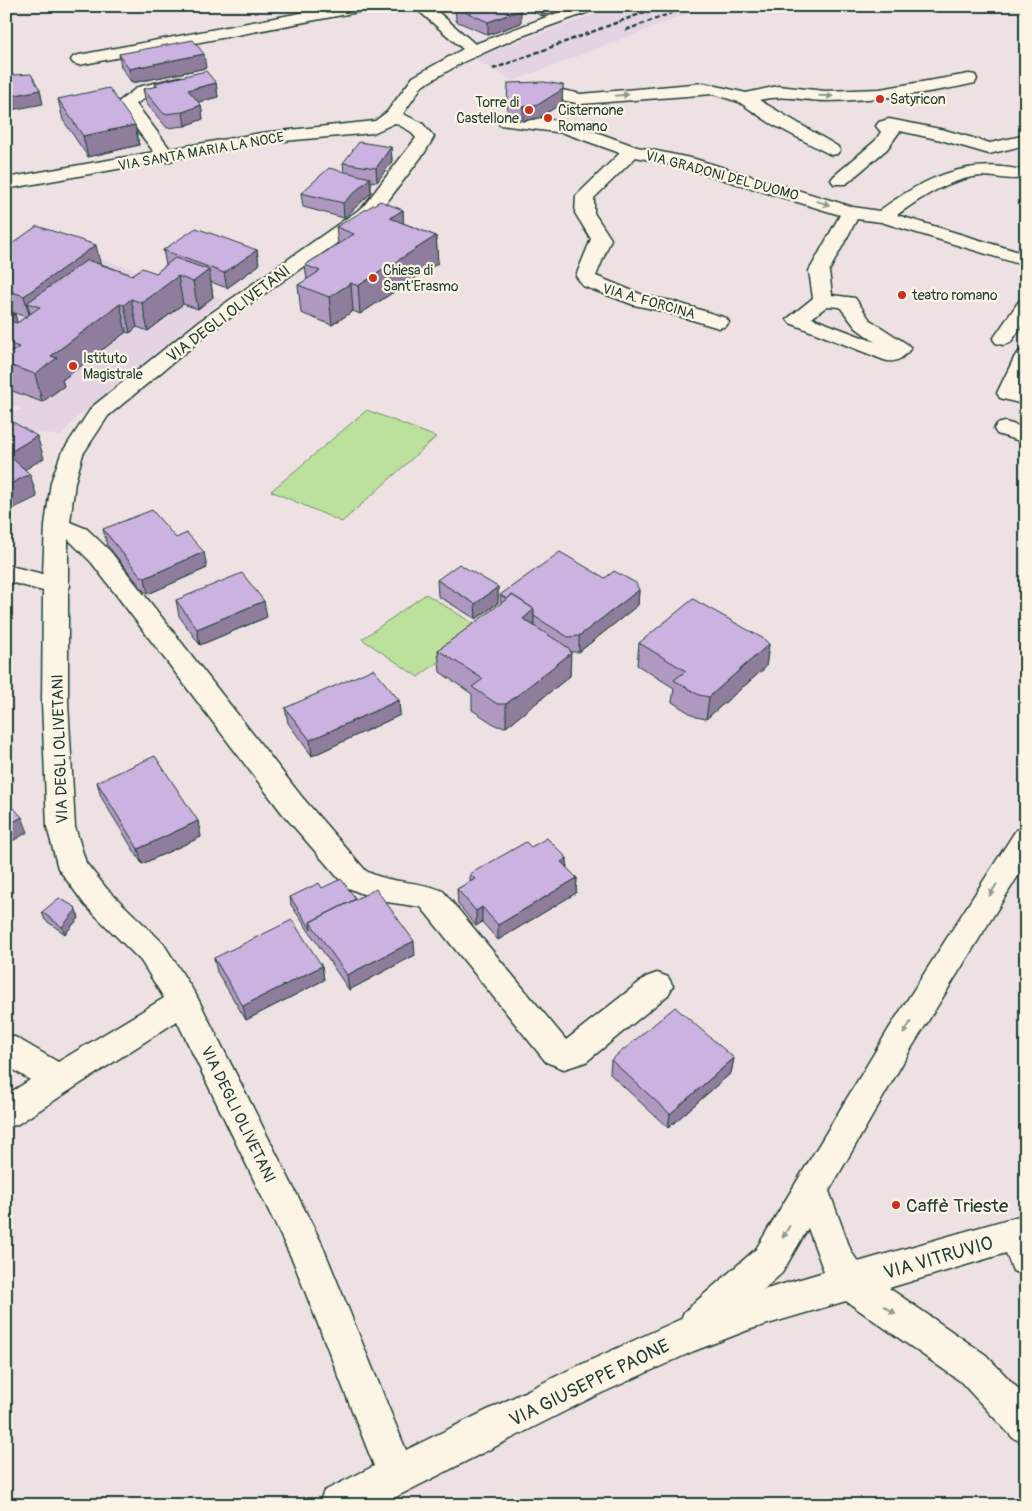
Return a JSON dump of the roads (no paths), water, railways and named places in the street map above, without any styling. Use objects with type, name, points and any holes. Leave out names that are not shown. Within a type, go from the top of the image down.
[{"type":"street","points":[[78,60],[363,6]]},
{"type":"street","points":[[421,6],[474,50]]},
{"type":"street","points":[[393,116],[414,84],[474,50],[591,6]]},
{"type":"street","points":[[167,157],[126,103],[144,91],[201,77]]},
{"type":"street","points":[[745,98],[778,90],[825,96],[880,94],[969,79]]},
{"type":"street","points":[[556,94],[581,99],[704,88],[715,89],[745,98],[776,119],[831,150]]},
{"type":"street","name":"VIA SANTA MARIA LA NOCE","points":[[6,184],[167,157],[261,138],[373,128],[385,124],[393,116]]},
{"type":"street","name":"VIA DEGLI OLIVETANI","points":[[393,116],[416,127],[425,137],[419,148],[370,211],[204,327],[100,412],[72,454],[63,482],[57,525],[58,586],[55,702],[61,827],[73,868],[96,897],[130,928],[152,952],[185,1004],[308,1254],[397,1476]]},
{"type":"street","name":"VIA GRADONI DEL DUOMO","points":[[506,121],[568,128],[632,151],[688,163],[851,212],[883,217],[938,233],[966,244],[1026,260]]},
{"type":"street","points":[[840,180],[881,145],[891,131],[887,125],[945,136],[989,149],[1026,140]]},
{"type":"street","name":"VIA A. FORCINA","points":[[632,151],[585,196],[582,203],[582,209],[601,238],[586,276],[590,282],[641,301],[665,305],[719,322]]},
{"type":"street","points":[[883,217],[911,196],[957,174],[982,170],[1022,174]]},
{"type":"street","points":[[823,300],[819,271],[851,212]]},
{"type":"street","points":[[1003,339],[1026,305]]},
{"type":"street","points":[[1026,356],[1008,393],[1026,399]]},
{"type":"street","points":[[57,525],[79,534],[101,557],[292,805],[356,879],[367,885],[389,891],[423,894],[432,899],[557,1052],[564,1055],[576,1052],[657,986]]},
{"type":"street","points":[[6,572],[58,586]]},
{"type":"street","points":[[685,1336],[769,1261],[901,1037],[1023,846]]},
{"type":"street","points":[[6,1114],[57,1079],[168,1010],[185,1004]]},
{"type":"street","points":[[6,1048],[57,1079]]},
{"type":"street","points":[[811,1190],[837,1260],[850,1282],[973,1368],[1026,1425]]},
{"type":"street","name":"VIA VITRUVIO","points":[[850,1282],[1023,1241]]},
{"type":"street","name":"VIA GIUSEPPE PAONE","points":[[338,1505],[580,1384],[685,1336],[751,1311],[850,1282]]},
{"type":"railway","points":[[493,69],[661,6]]},
{"type":"railway","points":[[626,30],[690,6]]},
{"type":"place","name":"Satyricon","points":[[880,99]]},
{"type":"place","name":"Torre di Castellone","points":[[529,110]]},
{"type":"place","name":"Cisternone Romano","points":[[548,118]]},
{"type":"place","name":"Chiesa di Sant'Erasmo","points":[[373,278]]},
{"type":"place","name":"teatro romano","points":[[902,295]]},
{"type":"place","name":"Istituto Magistrale","points":[[73,366]]},
{"type":"place","name":"Caffè Trieste","points":[[896,1205]]}]
